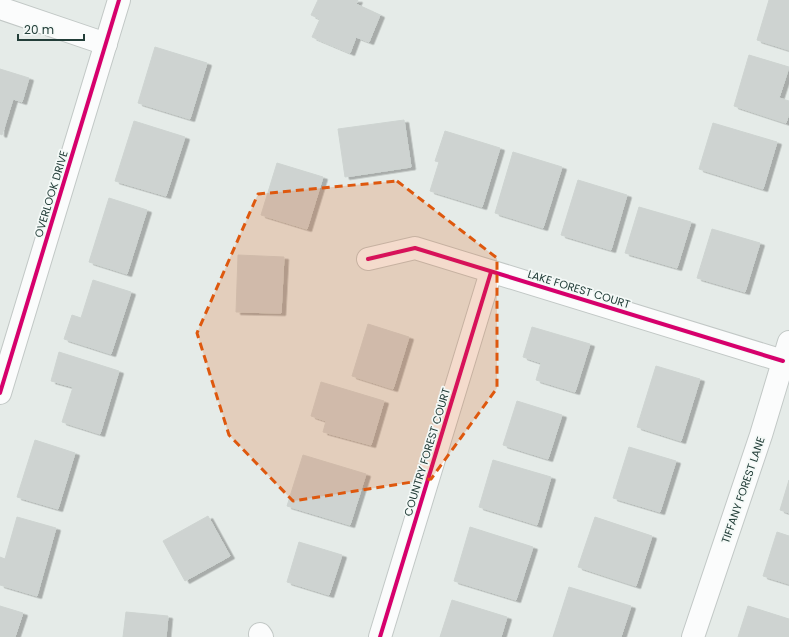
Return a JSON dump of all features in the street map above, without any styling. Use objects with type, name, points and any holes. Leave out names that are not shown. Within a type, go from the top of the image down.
[{"type":"street","name":"OVERLOOK DRIVE","points":[[0,393],[119,0]]},
{"type":"street","points":[[0,8],[106,44]]},
{"type":"street","name":"LAKE FOREST COURT","points":[[368,259],[415,248],[491,272],[786,352]]},
{"type":"street","name":"COUNTRY FOREST COURT","points":[[380,637],[491,272]]},
{"type":"street","name":"TIFFANY FOREST LANE","points":[[693,637],[761,435],[786,352]]},
{"type":"highlighted area","points":[[397,181],[497,258],[497,388],[431,479],[293,501],[229,435],[197,333],[258,194]]},
{"type":"building","points":[[318,0],[358,0],[356,4],[380,15],[369,42],[356,37],[350,53],[312,37],[320,19],[311,15]]},
{"type":"building","points":[[769,0],[789,0],[789,50],[757,40]]},
{"type":"building","points":[[155,47],[207,63],[190,119],[138,103]]},
{"type":"building","points":[[749,55],[789,67],[779,98],[789,101],[789,114],[786,123],[734,106]]},
{"type":"building","points":[[0,69],[29,78],[22,102],[13,99],[2,135],[0,134]]},
{"type":"building","points":[[404,120],[411,167],[345,177],[338,129]]},
{"type":"building","points":[[134,121],[185,137],[166,196],[115,181]]},
{"type":"building","points":[[713,123],[777,142],[763,189],[699,169]]},
{"type":"building","points":[[445,131],[500,148],[482,207],[430,191],[439,162],[435,161]]},
{"type":"building","points":[[513,152],[562,167],[543,228],[495,213]]},
{"type":"building","points":[[277,163],[323,177],[307,229],[261,215]]},
{"type":"building","points":[[578,180],[627,195],[611,250],[561,235]]},
{"type":"building","points":[[109,198],[147,210],[127,274],[89,262]]},
{"type":"building","points":[[639,207],[691,222],[677,268],[625,253]]},
{"type":"building","points":[[712,229],[760,243],[745,292],[697,278]]},
{"type":"building","points":[[238,255],[284,257],[281,313],[236,312]]},
{"type":"building","points":[[93,280],[131,292],[111,354],[64,339],[72,315],[81,318]]},
{"type":"building","points":[[368,324],[409,337],[393,389],[352,376]]},
{"type":"building","points":[[532,327],[590,344],[575,392],[536,380],[541,363],[523,357]]},
{"type":"building","points":[[59,352],[119,371],[100,434],[62,422],[73,387],[51,381]]},
{"type":"building","points":[[656,366],[700,379],[681,441],[637,427]]},
{"type":"building","points":[[321,382],[384,401],[371,445],[323,432],[326,421],[311,416]]},
{"type":"building","points":[[517,401],[562,415],[548,459],[503,445]]},
{"type":"building","points":[[35,440],[75,453],[58,509],[17,497]]},
{"type":"building","points":[[629,447],[676,461],[660,512],[613,498]]},
{"type":"building","points":[[303,455],[366,474],[350,525],[287,506]]},
{"type":"building","points":[[493,460],[551,477],[537,525],[479,507]]},
{"type":"building","points":[[789,480],[789,513],[780,510]]},
{"type":"building","points":[[208,516],[230,556],[185,581],[163,541]]},
{"type":"building","points":[[17,517],[56,528],[37,596],[0,585],[0,557],[5,559]]},
{"type":"building","points":[[595,517],[652,536],[636,586],[578,567]]},
{"type":"building","points":[[470,527],[533,547],[516,600],[454,581]]},
{"type":"building","points":[[777,532],[789,536],[789,584],[763,576]]},
{"type":"building","points":[[299,542],[342,555],[329,595],[287,582]]},
{"type":"building","points":[[569,587],[631,606],[621,637],[553,637]]},
{"type":"building","points":[[452,600],[507,617],[501,637],[440,637]]},
{"type":"building","points":[[0,606],[23,613],[15,637],[0,637]]},
{"type":"building","points":[[748,606],[789,619],[789,637],[738,637]]},
{"type":"building","points":[[126,612],[168,616],[166,637],[123,637]]},
{"type":"cycle path","points":[[0,393],[119,0]]},
{"type":"cycle path","points":[[368,259],[415,248],[783,361]]},
{"type":"cycle path","points":[[380,637],[491,272]]}]
